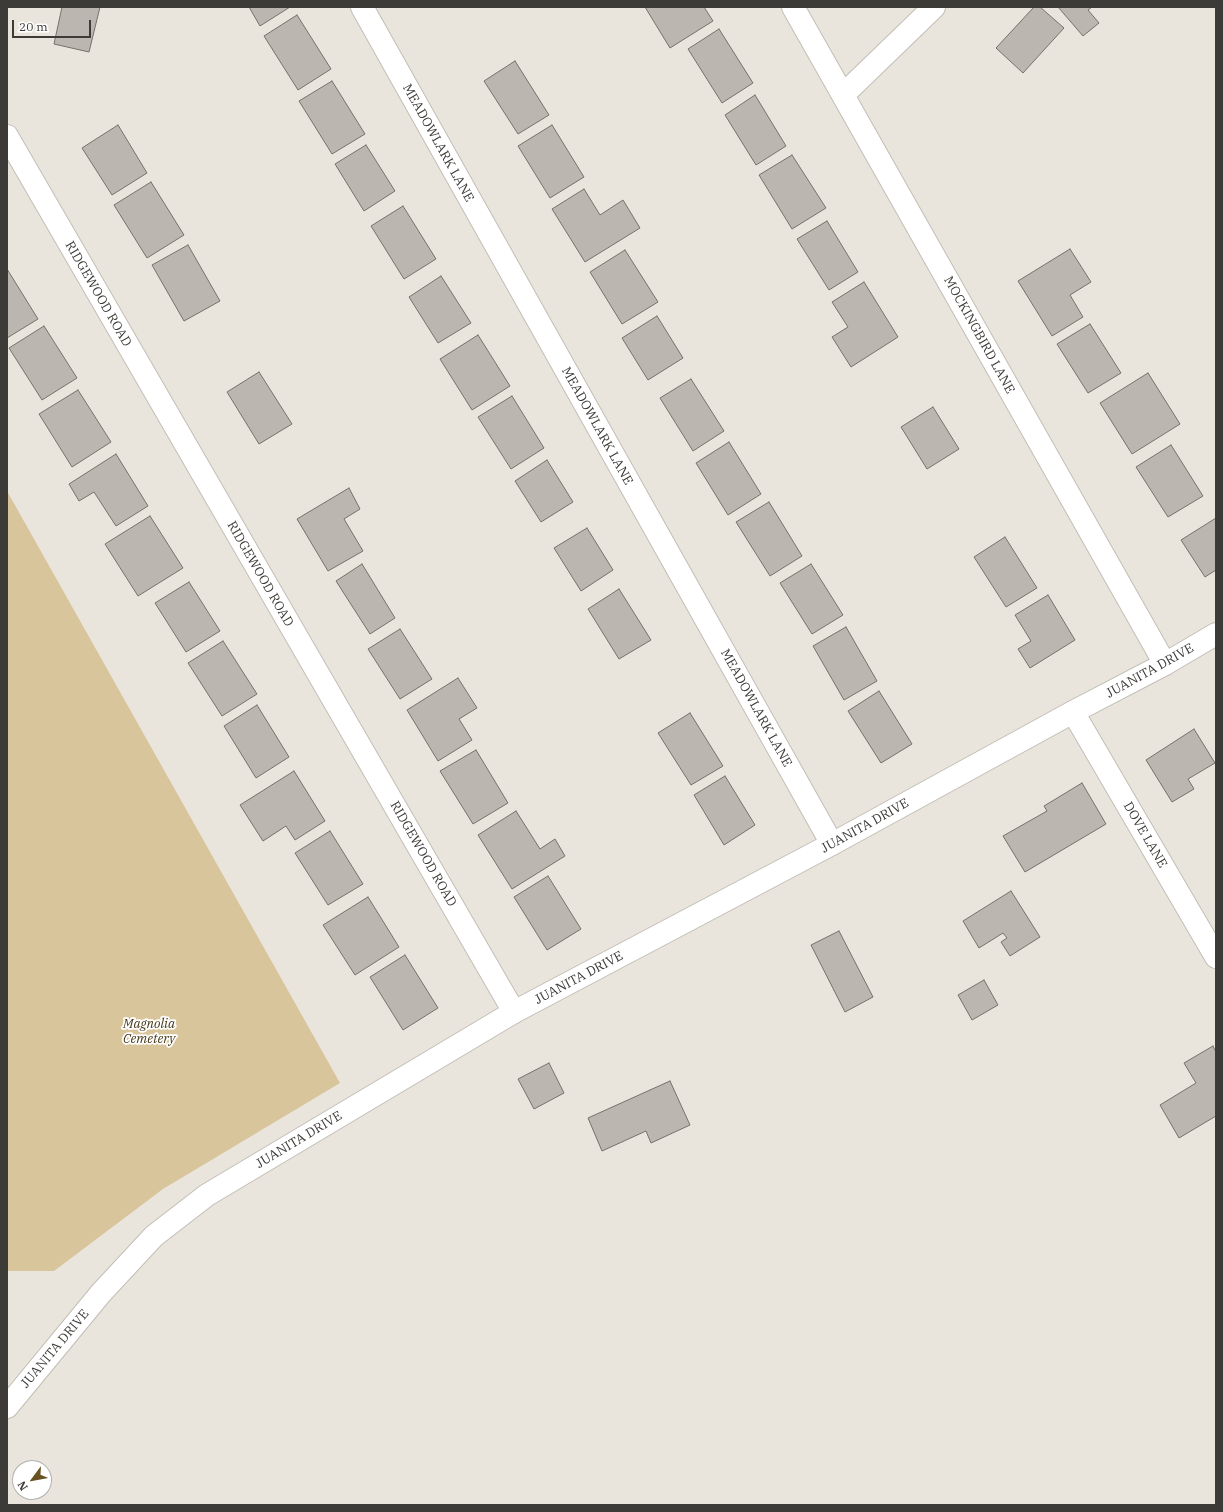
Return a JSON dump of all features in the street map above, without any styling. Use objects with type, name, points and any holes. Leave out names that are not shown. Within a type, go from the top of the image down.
[{"type":"street","name":"MEADOWLARK LANE","points":[[362,7],[832,844]]},
{"type":"street","name":"MOCKINGBIRD LANE","points":[[793,7],[1165,664]]},
{"type":"street","points":[[843,94],[934,7]]},
{"type":"street","name":"RIDGEWOOD ROAD","points":[[7,136],[514,1012]]},
{"type":"street","name":"JUANITA DRIVE","points":[[7,1407],[101,1293],[149,1242],[207,1195],[514,1012],[832,844],[1073,712],[1165,664],[1216,634]]},
{"type":"street","name":"DOVE LANE","points":[[1073,712],[1216,957]]},
{"type":"green space","name":"Magnolia Cemetery","points":[[7,491],[340,1083],[163,1189],[54,1271],[7,1271]]},
{"type":"building","points":[[62,7],[100,7],[89,52],[54,44]]},
{"type":"building","points":[[249,7],[290,7],[260,26]]},
{"type":"building","points":[[645,7],[704,7],[713,21],[670,48]]},
{"type":"building","points":[[1034,7],[1040,7],[1064,28],[1023,73],[996,48]]},
{"type":"building","points":[[1058,7],[1092,7],[1088,10],[1099,23],[1083,36]]},
{"type":"building","points":[[297,15],[331,69],[298,90],[264,36]]},
{"type":"building","points":[[719,29],[753,83],[722,103],[688,49]]},
{"type":"building","points":[[515,61],[549,115],[518,134],[484,81]]},
{"type":"building","points":[[332,81],[365,134],[332,154],[299,101]]},
{"type":"building","points":[[755,95],[786,146],[756,165],[725,115]]},
{"type":"building","points":[[118,125],[147,173],[112,195],[82,148]]},
{"type":"building","points":[[552,125],[584,177],[550,198],[518,146]]},
{"type":"building","points":[[366,145],[395,191],[364,211],[335,164]]},
{"type":"building","points":[[792,155],[826,208],[792,229],[759,175]]},
{"type":"building","points":[[151,182],[184,235],[147,258],[114,205]]},
{"type":"building","points":[[584,189],[600,215],[623,200],[640,228],[585,262],[552,209]]},
{"type":"building","points":[[403,206],[436,259],[404,279],[371,226]]},
{"type":"building","points":[[827,221],[858,272],[829,290],[797,239]]},
{"type":"building","points":[[188,245],[220,301],[184,321],[152,265]]},
{"type":"building","points":[[1070,249],[1091,282],[1070,295],[1083,317],[1052,336],[1018,281]]},
{"type":"building","points":[[625,250],[658,302],[622,324],[590,272]]},
{"type":"building","points":[[7,269],[38,319],[7,338]]},
{"type":"building","points":[[441,276],[471,323],[438,343],[409,297]]},
{"type":"building","points":[[864,282],[898,337],[851,367],[832,337],[848,327],[832,302]]},
{"type":"building","points":[[657,316],[683,358],[648,380],[622,338]]},
{"type":"building","points":[[1090,324],[1121,373],[1088,393],[1057,344]]},
{"type":"building","points":[[44,326],[77,378],[42,400],[9,348]]},
{"type":"building","points":[[478,335],[510,386],[472,410],[440,359]]},
{"type":"building","points":[[259,372],[292,424],[259,444],[227,392]]},
{"type":"building","points":[[1148,373],[1180,424],[1132,454],[1100,403]]},
{"type":"building","points":[[691,379],[724,431],[693,451],[660,398]]},
{"type":"building","points":[[78,390],[111,442],[72,467],[39,414]]},
{"type":"building","points":[[512,396],[544,448],[511,469],[478,417]]},
{"type":"building","points":[[933,407],[959,449],[927,469],[901,427]]},
{"type":"building","points":[[729,442],[761,494],[728,515],[696,463]]},
{"type":"building","points":[[1171,445],[1203,496],[1168,517],[1136,467]]},
{"type":"building","points":[[116,454],[148,506],[116,526],[94,492],[79,501],[69,484]]},
{"type":"building","points":[[547,460],[573,502],[541,522],[515,481]]},
{"type":"building","points":[[349,488],[360,509],[344,519],[363,551],[328,571],[297,519]]},
{"type":"building","points":[[769,502],[802,556],[770,576],[736,522]]},
{"type":"building","points":[[150,516],[183,568],[138,596],[105,544]]},
{"type":"building","points":[[1216,518],[1216,570],[1205,577],[1181,540]]},
{"type":"building","points":[[587,528],[613,570],[581,591],[554,548]]},
{"type":"building","points":[[1005,537],[1037,588],[1006,607],[974,557]]},
{"type":"building","points":[[362,564],[395,618],[370,634],[336,581]]},
{"type":"building","points":[[811,564],[843,615],[812,634],[780,583]]},
{"type":"building","points":[[189,582],[220,631],[186,652],[155,603]]},
{"type":"building","points":[[619,589],[651,640],[619,659],[588,609]]},
{"type":"building","points":[[1048,595],[1075,640],[1030,668],[1018,649],[1031,641],[1015,615]]},
{"type":"building","points":[[846,627],[877,681],[844,700],[813,646]]},
{"type":"building","points":[[400,629],[432,679],[400,699],[368,649]]},
{"type":"building","points":[[223,641],[257,694],[222,716],[188,663]]},
{"type":"building","points":[[458,678],[477,708],[459,719],[472,740],[438,761],[407,710]]},
{"type":"building","points":[[879,691],[912,744],[881,763],[848,711]]},
{"type":"building","points":[[257,705],[289,757],[256,778],[224,726]]},
{"type":"building","points":[[690,713],[723,766],[691,785],[658,733]]},
{"type":"building","points":[[1194,729],[1215,763],[1188,779],[1194,789],[1172,802],[1146,760]]},
{"type":"building","points":[[476,750],[508,803],[473,824],[440,771]]},
{"type":"building","points":[[294,771],[325,821],[295,840],[286,826],[263,841],[240,805]]},
{"type":"building","points":[[725,776],[755,825],[724,845],[694,795]]},
{"type":"building","points":[[1082,783],[1106,824],[1025,872],[1003,836],[1047,811],[1044,806]]},
{"type":"building","points":[[516,811],[540,849],[555,839],[565,856],[512,889],[478,835]]},
{"type":"building","points":[[330,831],[363,884],[328,905],[295,853]]},
{"type":"building","points":[[548,876],[581,929],[547,950],[514,897]]},
{"type":"building","points":[[1011,891],[1040,937],[1010,956],[1001,942],[1007,938],[1003,933],[979,948],[963,921]]},
{"type":"building","points":[[368,897],[399,947],[355,975],[323,925]]},
{"type":"building","points":[[839,931],[873,997],[845,1012],[811,945]]},
{"type":"building","points":[[405,955],[438,1008],[403,1030],[370,977]]},
{"type":"building","points":[[984,980],[998,1005],[972,1020],[958,995]]},
{"type":"building","points":[[1213,1046],[1216,1052],[1216,1116],[1179,1138],[1160,1105],[1196,1083],[1184,1063]]},
{"type":"building","points":[[549,1063],[564,1093],[534,1109],[518,1079]]},
{"type":"building","points":[[670,1081],[690,1125],[651,1143],[646,1131],[602,1151],[588,1118]]}]
